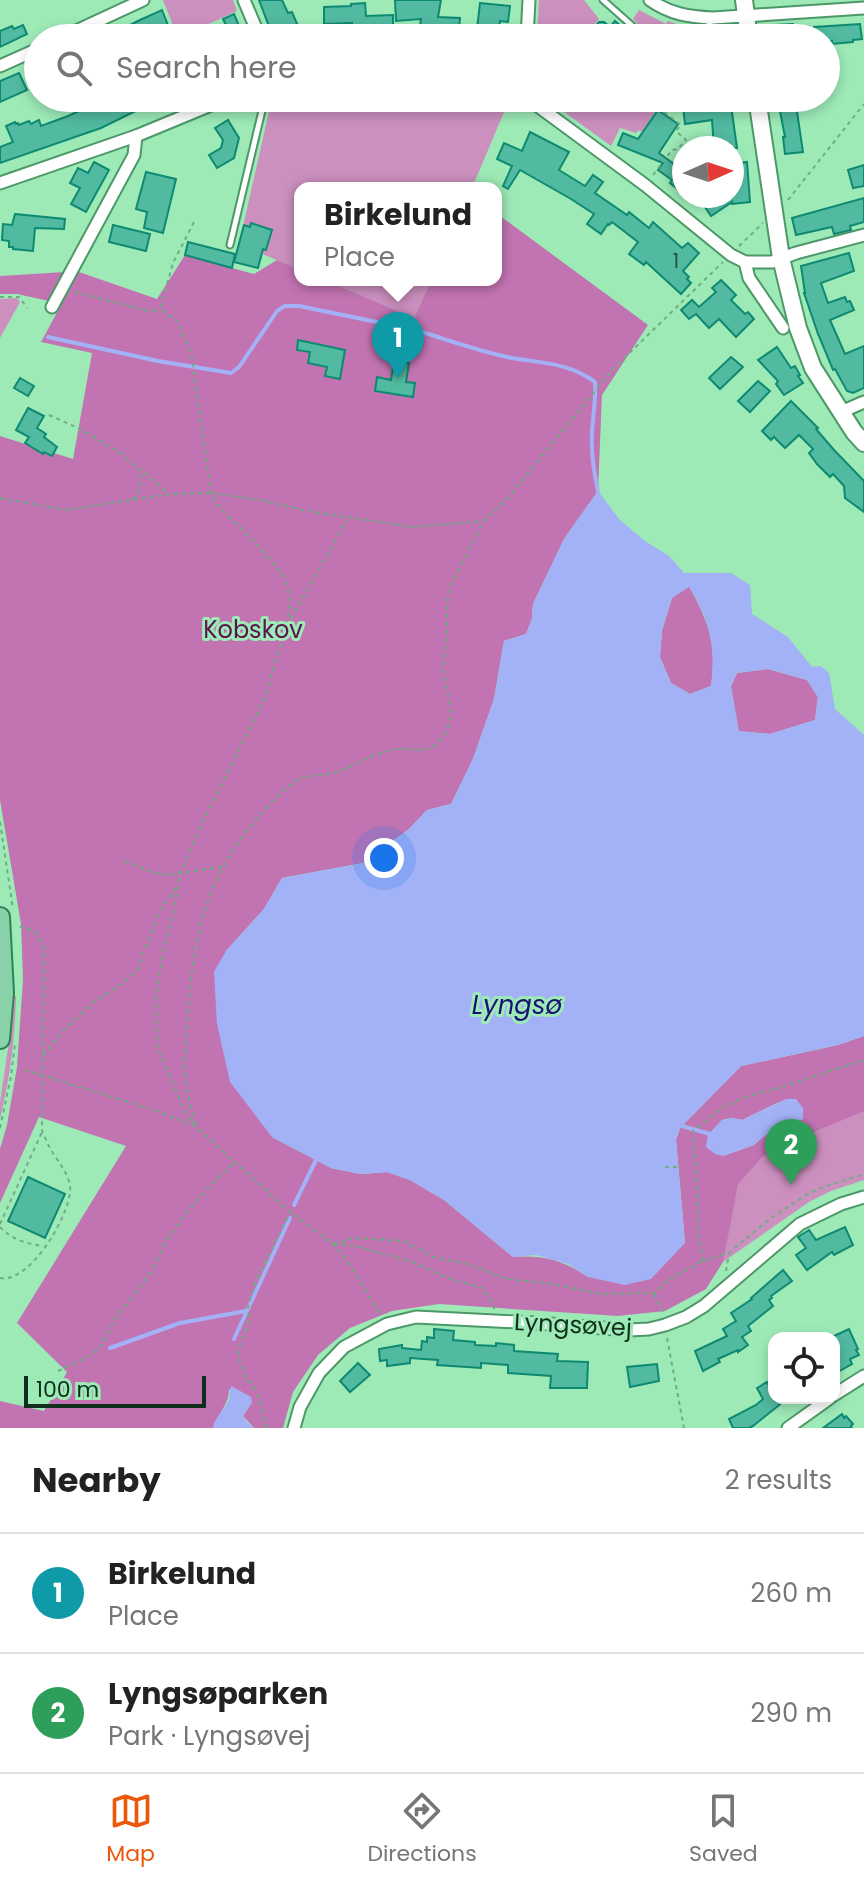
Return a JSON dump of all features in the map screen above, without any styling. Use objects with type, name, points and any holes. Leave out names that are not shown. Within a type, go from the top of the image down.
[{"type":"main road","points":[[0,920],[4,993],[0,1039]]},
{"type":"street","points":[[91,24],[143,0]]},
{"type":"street","points":[[244,0],[254,24]]},
{"type":"street","points":[[528,24],[529,0]]},
{"type":"street","points":[[650,0],[672,13],[713,18],[745,8],[864,8]]},
{"type":"street","points":[[0,66],[24,55]]},
{"type":"street","points":[[0,183],[136,136],[194,112]]},
{"type":"street","points":[[546,112],[645,185],[731,255],[745,262],[772,262],[864,235]]},
{"type":"street","points":[[759,112],[781,258],[798,328],[813,368],[864,443]]},
{"type":"street","points":[[52,307],[134,155],[136,136]]},
{"type":"street","points":[[745,262],[749,278],[783,328]]},
{"type":"street","points":[[841,412],[864,402]]},
{"type":"street","name":"Lyngsøvej","points":[[294,1428],[300,1407],[319,1373],[344,1347],[387,1324],[416,1317],[649,1329],[686,1317],[704,1306],[800,1224],[841,1204],[864,1197]]},
{"type":"street","points":[[840,1392],[864,1376]]},
{"type":"street","points":[[788,1428],[822,1404]]},
{"type":"lane","points":[[603,0],[630,24]]},
{"type":"lane","points":[[710,24],[713,18]]},
{"type":"lane","points":[[230,245],[262,112]]},
{"type":"path","points":[[195,1126],[185,1070],[189,995],[197,937],[222,867],[251,825],[275,798],[299,779],[331,774],[366,757],[397,749],[423,750],[435,746],[448,730],[450,713],[443,663],[449,589],[483,521],[507,499],[613,369],[759,224],[774,217],[864,104]]},
{"type":"path","points":[[645,185],[672,150],[678,149],[686,140],[676,131],[681,125],[664,112]]},
{"type":"path","points":[[160,309],[173,263],[194,222]]},
{"type":"path","points":[[62,289],[149,311],[160,309],[177,321],[183,330],[191,358],[211,493],[220,508],[285,577],[290,597],[285,630],[264,700],[180,874],[156,996],[157,1046],[186,1114],[195,1126],[290,1212],[333,1244],[387,1324]]},
{"type":"path","points":[[0,297],[19,297],[27,308]]},
{"type":"path","points":[[49,415],[118,451],[170,494]]},
{"type":"path","points":[[133,500],[139,489],[141,470]]},
{"type":"path","points":[[0,498],[66,510],[170,494],[211,493],[414,527],[483,521]]},
{"type":"path","points":[[285,630],[349,518]]},
{"type":"path","points":[[125,861],[151,872],[168,875],[222,867]]},
{"type":"path","points":[[42,1058],[63,1031],[95,1001],[136,972],[160,910],[178,886]]},
{"type":"path","points":[[0,920],[34,931],[41,939],[45,964],[42,1131],[66,1172],[71,1197],[52,1239],[30,1266],[7,1279],[0,1278]]},
{"type":"path","points":[[703,1261],[698,1235],[693,1131],[722,1108],[748,1096],[864,1060]]},
{"type":"path","points":[[25,1070],[195,1126]]},
{"type":"path","points":[[42,1131],[0,1226],[31,1245],[44,1246]]},
{"type":"path","points":[[58,1371],[92,1355],[101,1346],[116,1318],[151,1272],[166,1241],[185,1214],[235,1162]]},
{"type":"path","points":[[665,1167],[680,1167]]},
{"type":"path","points":[[333,1244],[354,1238],[404,1241],[434,1257],[467,1264],[507,1279],[602,1294],[654,1293],[670,1279],[703,1261],[729,1253],[771,1218],[806,1195],[864,1174]]},
{"type":"path","points":[[267,1428],[261,1404],[238,1356],[249,1321],[248,1307],[256,1280],[290,1212]]},
{"type":"path","points":[[333,1244],[355,1246],[413,1262],[445,1277],[482,1288],[492,1302],[498,1321]]},
{"type":"path","points":[[654,1293],[667,1324],[684,1428]]},
{"type":"shaded area","points":[[163,0],[233,0],[237,11],[209,24],[172,24]]},
{"type":"shaded area","points":[[539,0],[584,0],[599,19],[594,24],[538,24]]},
{"type":"shaded area","points":[[639,10],[666,24],[638,24],[633,19]]},
{"type":"shaded area","points":[[269,112],[504,112],[475,182],[294,182],[294,267],[239,244]]},
{"type":"shaded area","points":[[564,112],[655,112],[642,132],[620,128],[611,146]]},
{"type":"shaded area","points":[[339,286],[428,286],[414,318]]},
{"type":"shaded area","points":[[17,298],[20,302],[0,338],[0,299]]},
{"type":"shaded area","points":[[12,996],[16,996],[13,1043],[0,1119],[0,1102]]},
{"type":"shaded area","points":[[864,1104],[864,1180],[809,1202],[720,1262],[736,1180],[758,1155]]},
{"type":"green space","name":"Kobskov","points":[[502,217],[648,325],[602,395],[598,491],[564,539],[533,604],[532,619],[526,634],[504,641],[494,699],[473,759],[451,804],[427,810],[409,829],[363,863],[282,878],[264,909],[226,951],[272,1137],[331,1168],[361,1174],[387,1172],[410,1180],[444,1200],[513,1257],[552,1260],[588,1277],[685,1243],[676,1140],[680,1128],[741,1066],[838,1045],[864,1036],[864,1111],[762,1157],[738,1184],[723,1262],[706,1289],[665,1311],[618,1316],[439,1304],[392,1311],[350,1328],[318,1355],[293,1392],[283,1428],[254,1428],[243,1416],[252,1402],[229,1389],[213,1428],[0,1428],[0,1401],[44,1411],[67,1372],[17,1323],[126,1146],[39,1117],[0,1203],[0,1149],[17,1067],[23,979],[21,924],[0,800],[0,436],[73,459],[92,353],[41,342],[79,272],[157,299],[185,255],[254,274],[277,260],[294,267],[294,286],[339,286],[414,318],[428,286],[502,286]],"holes":[[[779,1102],[803,1119],[764,1136],[754,1145],[723,1156],[708,1135],[722,1120],[742,1120]]]},
{"type":"green space","points":[[65,272],[49,301],[17,294],[0,294],[0,276]]},
{"type":"green space","points":[[689,586],[710,634],[713,658],[711,686],[690,694],[671,683],[660,657],[662,630],[672,598]]},
{"type":"green space","points":[[768,669],[807,680],[818,697],[815,720],[770,734],[738,731],[731,686],[737,673]]},
{"type":"water","name":"Lyngsø","points":[[598,491],[620,520],[669,556],[684,573],[731,573],[750,585],[752,614],[788,637],[812,667],[821,666],[829,673],[835,709],[864,735],[864,1036],[838,1045],[741,1066],[680,1128],[676,1140],[685,1243],[651,1279],[625,1285],[588,1277],[568,1264],[536,1255],[513,1257],[444,1200],[410,1180],[387,1172],[361,1174],[331,1168],[272,1137],[230,1082],[217,1024],[214,972],[226,951],[264,909],[282,878],[363,863],[409,829],[427,810],[451,804],[473,759],[494,699],[504,641],[526,634],[532,619],[533,604],[564,539]],"holes":[[[689,587],[707,622],[713,659],[711,686],[690,694],[671,683],[660,657],[662,630],[672,598]],[[768,669],[807,680],[818,697],[815,720],[770,734],[739,731],[731,686],[737,673]]]},
{"type":"water","points":[[786,1099],[796,1099],[803,1108],[803,1119],[764,1136],[754,1145],[723,1156],[706,1147],[708,1135],[722,1120],[742,1120]]},
{"type":"water","points":[[231,1386],[251,1397],[252,1402],[243,1416],[254,1428],[213,1428],[229,1399]]},
{"type":"building","points":[[259,0],[282,0],[297,24],[268,24]]},
{"type":"building","points":[[395,0],[441,0],[438,17],[460,18],[459,24],[420,24],[421,19],[396,21]]},
{"type":"building","points":[[365,3],[366,16],[393,15],[393,24],[324,24],[324,7]]},
{"type":"building","points":[[480,3],[510,6],[508,22],[478,24]]},
{"type":"building","points":[[162,10],[168,24],[132,24]]},
{"type":"building","points":[[234,14],[238,24],[225,24],[223,19]]},
{"type":"building","points":[[860,24],[862,39],[840,43],[840,25]]},
{"type":"building","points":[[23,25],[24,35],[0,47],[0,31],[12,26],[14,29]]},
{"type":"building","points":[[19,73],[24,91],[0,102],[0,81]]},
{"type":"building","points":[[77,112],[134,112],[101,128],[0,163],[0,147],[13,142],[6,126],[15,122],[19,125],[29,121],[31,124],[39,120],[41,126]]},
{"type":"building","points":[[657,112],[678,124],[659,153],[672,163],[672,180],[658,170],[663,163],[618,145],[623,133],[638,139]]},
{"type":"building","points":[[684,112],[732,112],[735,136],[713,136],[712,120],[685,124]]},
{"type":"building","points":[[780,112],[797,112],[803,152],[785,154]]},
{"type":"building","points":[[228,120],[239,138],[234,158],[217,168],[209,155],[221,148],[223,140],[215,128]]},
{"type":"building","points":[[530,132],[569,152],[559,170],[585,186],[593,175],[603,182],[595,193],[627,215],[629,212],[649,228],[653,222],[682,248],[688,243],[699,253],[683,271],[691,283],[681,294],[646,262],[644,265],[629,254],[638,242],[612,222],[601,234],[587,224],[594,214],[520,170],[508,189],[503,186],[512,166],[497,159],[504,143],[522,151]]},
{"type":"building","points":[[94,162],[109,170],[86,212],[71,204],[80,188],[70,183],[78,168],[88,173]]},
{"type":"building","points":[[744,162],[747,162],[750,202],[744,203]]},
{"type":"building","points":[[864,165],[864,186],[853,188],[848,170]]},
{"type":"building","points":[[146,172],[176,179],[163,233],[144,228],[147,212],[136,209]]},
{"type":"building","points":[[864,198],[864,222],[850,226],[851,230],[834,234],[832,227],[796,235],[792,218]]},
{"type":"building","points":[[706,208],[723,208],[711,216]]},
{"type":"building","points":[[15,214],[65,219],[64,229],[35,228],[33,251],[13,249],[9,247],[9,241],[2,240],[3,224],[12,225]]},
{"type":"building","points":[[251,223],[272,230],[258,268],[234,262],[244,225],[250,227]]},
{"type":"building","points":[[113,225],[150,234],[146,251],[109,242]]},
{"type":"building","points":[[188,242],[235,254],[232,268],[185,255]]},
{"type":"building","points":[[849,253],[854,271],[821,283],[828,303],[845,297],[854,310],[830,320],[845,354],[864,346],[864,388],[853,393],[847,391],[833,370],[818,334],[804,293],[801,266]]},
{"type":"building","points":[[721,280],[736,295],[731,300],[754,319],[736,337],[719,319],[709,328],[696,314],[689,319],[681,310],[692,300],[699,307],[716,292],[712,288]]},
{"type":"building","points":[[298,340],[345,350],[340,379],[325,376],[327,367],[308,363],[310,352],[297,350]]},
{"type":"building","points":[[777,347],[791,368],[795,366],[803,383],[784,395],[776,384],[778,381],[758,360]]},
{"type":"building","points":[[731,357],[743,367],[720,389],[709,378]]},
{"type":"building","points":[[394,361],[409,363],[406,382],[415,383],[413,397],[375,391],[377,377],[391,380]]},
{"type":"building","points":[[20,378],[34,386],[28,396],[14,388]]},
{"type":"building","points":[[758,381],[770,391],[750,412],[738,401]]},
{"type":"building","points":[[791,401],[864,481],[864,512],[845,498],[844,486],[817,464],[809,453],[813,449],[799,435],[785,448],[762,431]]},
{"type":"building","points":[[28,408],[44,416],[37,428],[57,447],[52,456],[25,443],[29,437],[16,430]]},
{"type":"building","points":[[28,1177],[65,1194],[45,1238],[8,1221]]},
{"type":"building","points":[[845,1227],[853,1245],[834,1255],[832,1252],[807,1270],[796,1255],[806,1248],[798,1237],[809,1230],[816,1240]]},
{"type":"building","points":[[783,1270],[792,1281],[771,1296],[769,1300],[773,1306],[748,1326],[751,1331],[742,1337],[748,1345],[718,1359],[720,1362],[703,1371],[695,1351],[727,1336],[723,1329],[736,1321],[731,1313],[752,1299]]},
{"type":"building","points":[[434,1329],[454,1331],[453,1340],[475,1342],[475,1345],[514,1345],[514,1351],[558,1354],[557,1361],[588,1362],[587,1388],[550,1388],[551,1376],[508,1373],[508,1365],[481,1363],[481,1368],[437,1365],[438,1360],[410,1358],[410,1363],[387,1366],[387,1360],[380,1361],[379,1349],[402,1345],[402,1348],[421,1350],[422,1341],[427,1342],[427,1337],[434,1338]]},
{"type":"building","points":[[849,1329],[859,1355],[850,1359],[852,1364],[840,1371],[840,1333]]},
{"type":"building","points":[[358,1363],[370,1375],[350,1392],[340,1381]]},
{"type":"building","points":[[657,1364],[659,1381],[630,1387],[627,1367]]},
{"type":"building","points":[[767,1382],[768,1404],[780,1404],[753,1426],[733,1428],[729,1419],[763,1399],[757,1388]]},
{"type":"building","points":[[842,1414],[853,1424],[852,1428],[823,1428]]},
{"type":"waterway","points":[[48,337],[231,373],[239,367],[277,311],[285,306],[299,306],[406,328]]},
{"type":"waterway","points":[[422,332],[501,356],[565,367],[595,382],[592,447],[598,491]]},
{"type":"waterway","points":[[682,1126],[710,1134]]},
{"type":"waterway","points":[[294,1205],[316,1160]]},
{"type":"waterway","points":[[234,1339],[290,1218]]},
{"type":"waterway","points":[[110,1348],[180,1323],[246,1311]]},
{"type":"place","name":"Birkelund","points":[[398,378]]},
{"type":"place","name":"Lyngsøparken","points":[[791,1185]]}]
